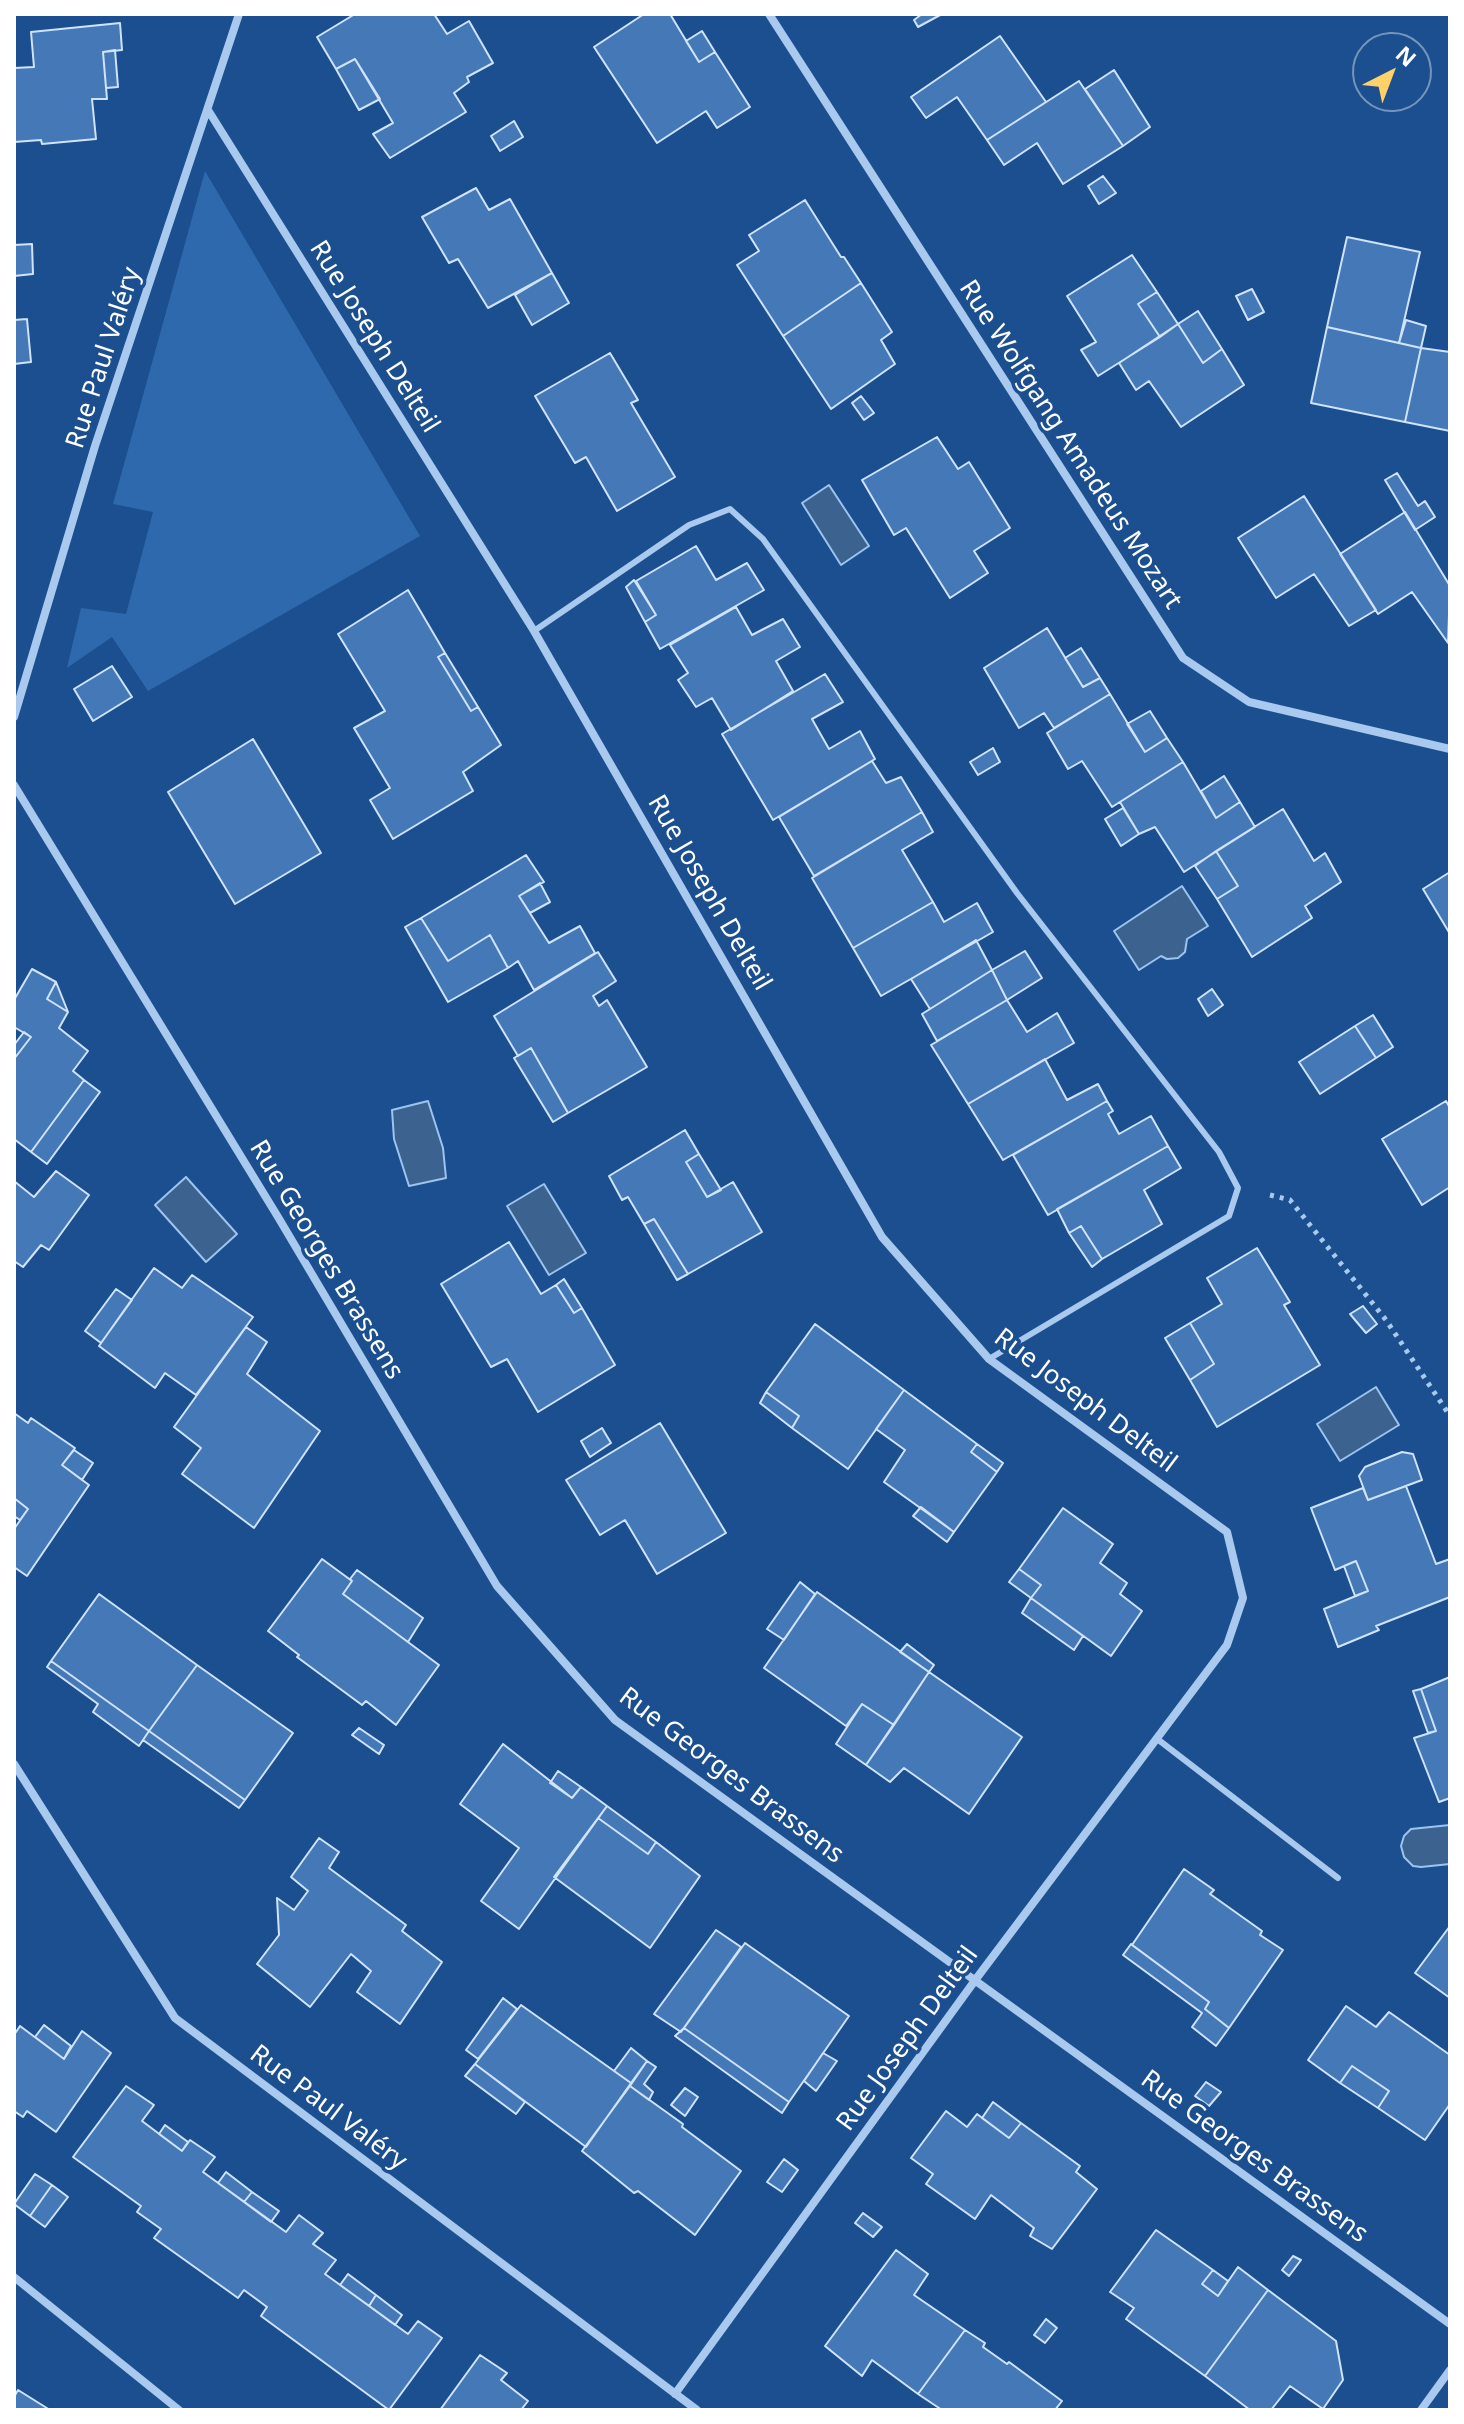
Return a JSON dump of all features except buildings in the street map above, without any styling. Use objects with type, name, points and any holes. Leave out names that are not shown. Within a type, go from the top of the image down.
[{"type":"street","name":"Rue Paul Valéry","points":[[14,717],[95,446],[239,14]]},
{"type":"street","name":"Rue Wolfgang Amadeus Mozart","points":[[769,14],[1183,658],[1249,702],[1450,749]]},
{"type":"street","name":"Rue Joseph Delteil","points":[[208,110],[534,631],[882,1237],[989,1359],[1227,1532],[1243,1598],[1227,1645],[976,1979],[675,2394]]},
{"type":"street","name":"Rue Georges Brassens","points":[[14,785],[278,1217],[497,1586],[615,1720],[1450,2324]]},
{"type":"street","name":"Rue Paul Valéry","points":[[14,1764],[175,2018],[697,2410]]},
{"type":"street","points":[[14,2277],[179,2410]]},
{"type":"street","points":[[1421,2410],[1450,2370]]},
{"type":"lane","points":[[534,631],[689,525],[730,509],[763,539],[1017,893],[1219,1152],[1238,1188],[1229,1216],[989,1359]]},
{"type":"lane","points":[[1156,1738],[1338,1878]]},
{"type":"path","points":[[1238,1188],[1290,1200],[1386,1320],[1450,1416]]},
{"type":"shaded area","points":[[205,171],[420,536],[148,691],[112,637],[67,668],[81,608],[126,614],[153,512],[113,504]]},
{"type":"shaded area","points":[[829,485],[869,546],[841,565],[802,503]]},
{"type":"shaded area","points":[[1182,886],[1208,926],[1187,939],[1185,952],[1178,958],[1161,956],[1139,970],[1114,931]]},
{"type":"shaded area","points":[[428,1101],[443,1148],[446,1178],[409,1186],[394,1139],[392,1110]]},
{"type":"shaded area","points":[[186,1177],[237,1234],[206,1262],[155,1205]]},
{"type":"shaded area","points":[[544,1184],[586,1253],[549,1275],[507,1206]]},
{"type":"shaded area","points":[[1376,1387],[1399,1425],[1340,1461],[1317,1424]]},
{"type":"shaded area","points":[[1450,1825],[1450,1864],[1413,1866],[1404,1857],[1401,1846],[1404,1836],[1411,1829]]}]
